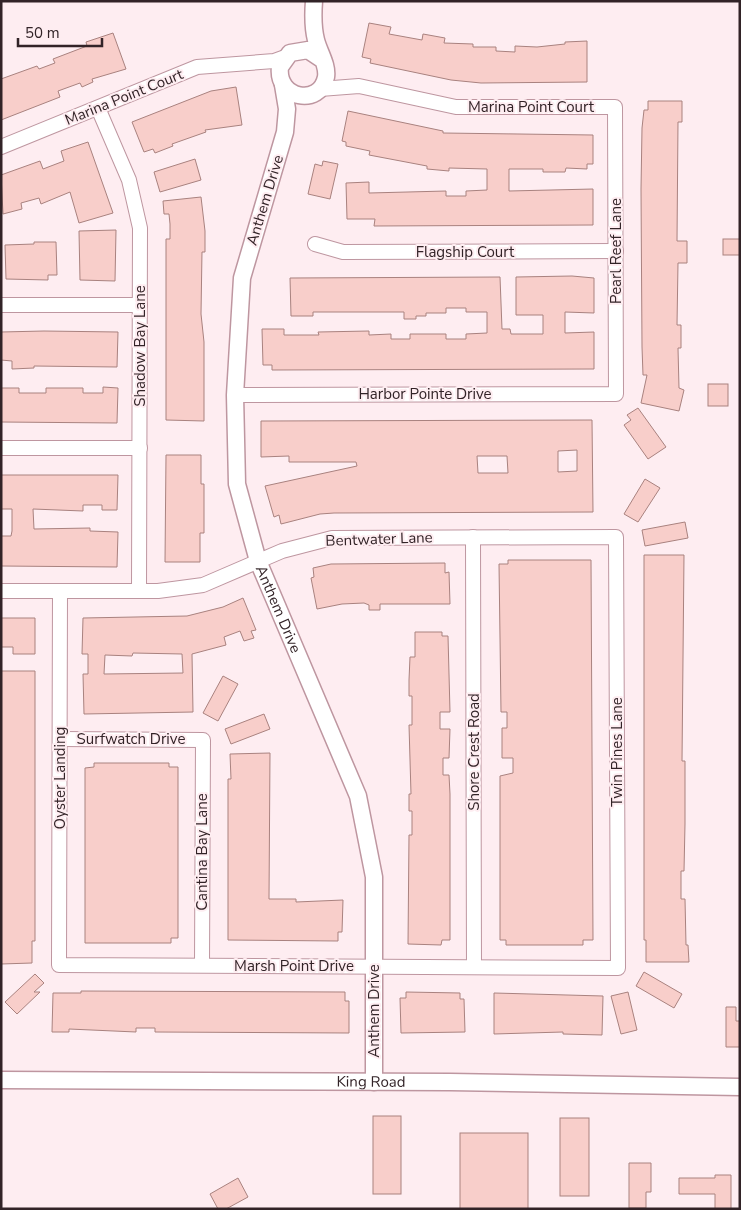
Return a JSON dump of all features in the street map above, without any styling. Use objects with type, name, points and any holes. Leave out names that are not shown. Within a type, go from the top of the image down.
[{"type":"street","points":[[281,82],[280,67],[304,38],[313,6]]},
{"type":"street","points":[[250,62],[271,71],[297,95],[317,91],[326,78],[324,63],[316,39],[313,6]]},
{"type":"street","points":[[288,55],[308,50],[324,63]]},
{"type":"street","name":"Marina Point Court","points":[[1,147],[197,67],[274,61],[288,55]]},
{"type":"street","name":"Marina Point Court","points":[[324,63],[338,77],[358,86],[456,107],[615,108]]},
{"type":"street","name":"Anthem Drive","points":[[281,82],[287,109],[286,132]]},
{"type":"street","name":"Marina Point Court","points":[[317,91],[358,86]]},
{"type":"street","name":"Anthem Drive","points":[[317,91],[298,110],[286,132],[242,278],[235,395],[237,484],[258,561],[358,796],[374,877],[374,1082]]},
{"type":"street","name":"Shadow Bay Lane","points":[[98,108],[129,180],[140,228],[139,592]]},
{"type":"street","name":"Pearl Reef Lane","points":[[615,108],[616,394]]},
{"type":"street","name":"Flagship Court","points":[[315,244],[343,252],[616,251]]},
{"type":"street","points":[[1,305],[140,305]]},
{"type":"street","name":"Harbor Pointe Drive","points":[[235,395],[616,394]]},
{"type":"street","points":[[1,448],[140,448]]},
{"type":"street","name":"Shore Crest Road","points":[[473,537],[474,967]]},
{"type":"street","name":"Bentwater Lane","points":[[1,591],[158,592],[203,585],[282,551],[332,538],[616,537]]},
{"type":"street","name":"Twin Pines Lane","points":[[616,537],[618,968]]},
{"type":"street","name":"Oyster Landing","points":[[60,591],[60,964]]},
{"type":"street","name":"Surfwatch Drive","points":[[60,739],[203,740]]},
{"type":"street","name":"Cantina Bay Lane","points":[[202,965],[203,740]]},
{"type":"street","name":"Marsh Point Drive","points":[[60,964],[618,968]]},
{"type":"street","name":"King Road","points":[[1,1080],[374,1082],[740,1087]]},
{"type":"building","points":[[369,23],[391,27],[389,34],[422,40],[423,34],[445,38],[444,43],[473,44],[473,47],[496,47],[496,51],[515,52],[515,46],[537,47],[565,44],[565,42],[587,41],[587,82],[481,83],[451,80],[370,63],[371,59],[362,57]]},
{"type":"building","points":[[113,33],[126,69],[92,79],[93,82],[82,87],[80,83],[58,91],[60,97],[1,120],[1,79],[37,66],[39,69],[55,63],[53,59],[87,46],[86,42]]},
{"type":"building","points":[[236,87],[242,125],[205,130],[206,132],[172,144],[173,146],[155,153],[153,149],[144,152],[132,122],[211,91]]},
{"type":"building","points":[[648,101],[682,101],[682,122],[678,122],[677,241],[687,241],[687,263],[678,263],[677,325],[681,325],[681,348],[678,348],[679,388],[684,390],[679,411],[641,403],[647,375],[643,375],[642,347],[642,128],[644,110],[648,110]]},
{"type":"building","points":[[348,111],[443,131],[443,133],[593,135],[593,164],[587,164],[587,169],[566,168],[565,172],[543,172],[543,169],[509,169],[509,191],[593,189],[593,225],[374,226],[375,219],[347,219],[346,183],[369,182],[369,193],[446,191],[446,196],[466,196],[466,191],[487,190],[487,169],[449,168],[449,171],[427,169],[427,166],[369,155],[370,151],[346,146],[346,142],[342,141]]},
{"type":"building","points":[[88,142],[113,213],[79,223],[70,192],[41,204],[39,198],[21,203],[22,209],[3,214],[1,175],[40,161],[43,169],[64,161],[61,151]]},
{"type":"building","points":[[195,159],[201,180],[160,192],[154,172]]},
{"type":"building","points":[[323,161],[338,164],[330,199],[308,194],[315,164],[322,166]]},
{"type":"building","points":[[201,197],[205,231],[205,252],[202,252],[201,314],[204,342],[204,421],[166,420],[166,239],[170,239],[170,224],[169,214],[164,214],[163,201]]},
{"type":"building","points":[[116,230],[115,281],[80,280],[79,231]]},
{"type":"building","points":[[723,239],[740,239],[740,255],[723,255]]},
{"type":"building","points":[[34,242],[56,242],[57,275],[48,275],[48,280],[6,279],[5,245],[34,244]]},
{"type":"building","points":[[572,276],[594,278],[594,313],[565,312],[565,333],[594,332],[594,369],[272,370],[272,365],[263,365],[262,329],[284,329],[284,335],[319,335],[318,332],[369,331],[369,335],[391,334],[391,339],[410,339],[410,334],[446,334],[446,339],[466,339],[466,334],[487,333],[487,312],[466,312],[466,308],[446,308],[446,313],[426,313],[426,316],[416,316],[416,319],[404,319],[404,312],[313,312],[313,316],[291,316],[290,278],[500,277],[502,329],[510,329],[511,334],[543,334],[543,315],[516,315],[516,277]]},
{"type":"building","points":[[1,332],[118,332],[117,367],[34,366],[34,368],[12,369],[12,361],[1,360]]},
{"type":"building","points":[[708,384],[728,384],[728,406],[708,406]]},
{"type":"building","points":[[103,387],[118,388],[117,423],[1,422],[1,388],[19,388],[19,393],[46,393],[46,388],[83,388],[83,393],[103,393]]},
{"type":"building","points":[[638,408],[666,447],[648,459],[624,425],[631,420],[627,415]]},
{"type":"building","points":[[592,420],[593,512],[334,513],[320,514],[281,524],[279,515],[274,517],[265,486],[357,466],[356,462],[289,462],[289,456],[261,457],[261,421]],"holes":[[[577,450],[577,471],[558,472],[558,451]],[[477,456],[507,456],[508,473],[478,473]]]},
{"type":"building","points":[[166,455],[201,455],[201,484],[204,484],[204,533],[200,533],[200,562],[165,562]]},
{"type":"building","points":[[1,475],[118,475],[117,510],[102,510],[102,505],[83,505],[83,511],[33,509],[34,529],[90,528],[90,531],[118,532],[117,567],[1,566],[1,536],[11,536],[12,509],[1,509]]},
{"type":"building","points":[[645,479],[660,488],[638,522],[624,514]]},
{"type":"building","points":[[685,522],[688,538],[645,546],[642,530]]},
{"type":"building","points":[[644,555],[684,555],[682,761],[685,761],[685,824],[684,871],[681,871],[681,899],[685,899],[686,945],[688,945],[689,962],[646,962],[646,940],[644,940]]},
{"type":"building","points":[[508,560],[591,560],[593,940],[583,940],[583,945],[506,945],[506,940],[500,940],[500,776],[513,773],[513,758],[502,758],[502,728],[507,728],[507,712],[501,712],[499,564],[508,564]]},
{"type":"building","points":[[445,563],[445,573],[449,572],[450,604],[380,604],[380,610],[369,610],[369,605],[364,603],[342,604],[317,609],[311,578],[314,577],[313,568],[331,564]]},
{"type":"building","points":[[243,598],[256,630],[251,631],[254,638],[244,641],[240,631],[224,637],[226,645],[192,654],[193,712],[84,714],[83,674],[88,674],[88,654],[82,654],[83,618],[187,616],[223,607]],"holes":[[[133,653],[182,654],[183,673],[104,674],[105,655],[132,656]]]},
{"type":"building","points":[[1,618],[35,618],[35,654],[13,654],[13,647],[1,647]]},
{"type":"building","points":[[415,632],[442,632],[442,636],[448,636],[450,712],[440,712],[440,729],[450,729],[449,758],[443,758],[443,775],[449,775],[450,794],[450,940],[442,940],[441,945],[408,944],[409,835],[412,835],[412,811],[409,811],[409,794],[411,794],[409,725],[412,725],[412,696],[409,696],[409,680],[410,657],[415,657]]},
{"type":"building","points":[[1,671],[35,671],[35,941],[32,941],[32,963],[1,964]]},
{"type":"building","points":[[223,676],[238,684],[218,721],[203,713]]},
{"type":"building","points":[[264,714],[270,729],[231,744],[225,729]]},
{"type":"building","points":[[270,753],[269,899],[296,899],[296,902],[343,900],[342,932],[338,932],[338,941],[228,940],[228,779],[231,779],[230,754]]},
{"type":"building","points":[[94,763],[169,763],[169,767],[178,767],[178,938],[171,938],[171,943],[85,943],[85,768],[94,767]]},
{"type":"building","points":[[644,972],[682,994],[674,1008],[636,986]]},
{"type":"building","points":[[35,974],[44,983],[34,992],[40,992],[17,1014],[5,1002]]},
{"type":"building","points":[[81,991],[345,992],[345,1001],[349,1001],[349,1033],[155,1032],[155,1028],[136,1028],[136,1032],[69,1029],[69,1032],[52,1032],[53,993],[81,993]]},
{"type":"building","points":[[406,992],[460,993],[460,999],[464,999],[465,1032],[401,1033],[400,998],[406,998]]},
{"type":"building","points":[[628,992],[637,1030],[621,1034],[611,996]]},
{"type":"building","points":[[494,993],[603,996],[602,1035],[563,1034],[563,1032],[494,1034]]},
{"type":"building","points":[[726,1007],[736,1007],[736,1021],[740,1021],[740,1047],[726,1047]]},
{"type":"building","points":[[373,1116],[401,1116],[401,1194],[373,1194]]},
{"type":"building","points":[[560,1118],[589,1118],[589,1196],[560,1196]]},
{"type":"building","points":[[460,1133],[528,1133],[528,1209],[460,1209]]},
{"type":"building","points":[[629,1163],[651,1163],[651,1192],[646,1192],[646,1208],[629,1208]]},
{"type":"building","points":[[715,1175],[731,1175],[731,1209],[715,1209],[715,1194],[679,1194],[679,1178],[715,1178]]},
{"type":"building","points":[[238,1178],[248,1197],[226,1209],[218,1209],[210,1194]]}]
